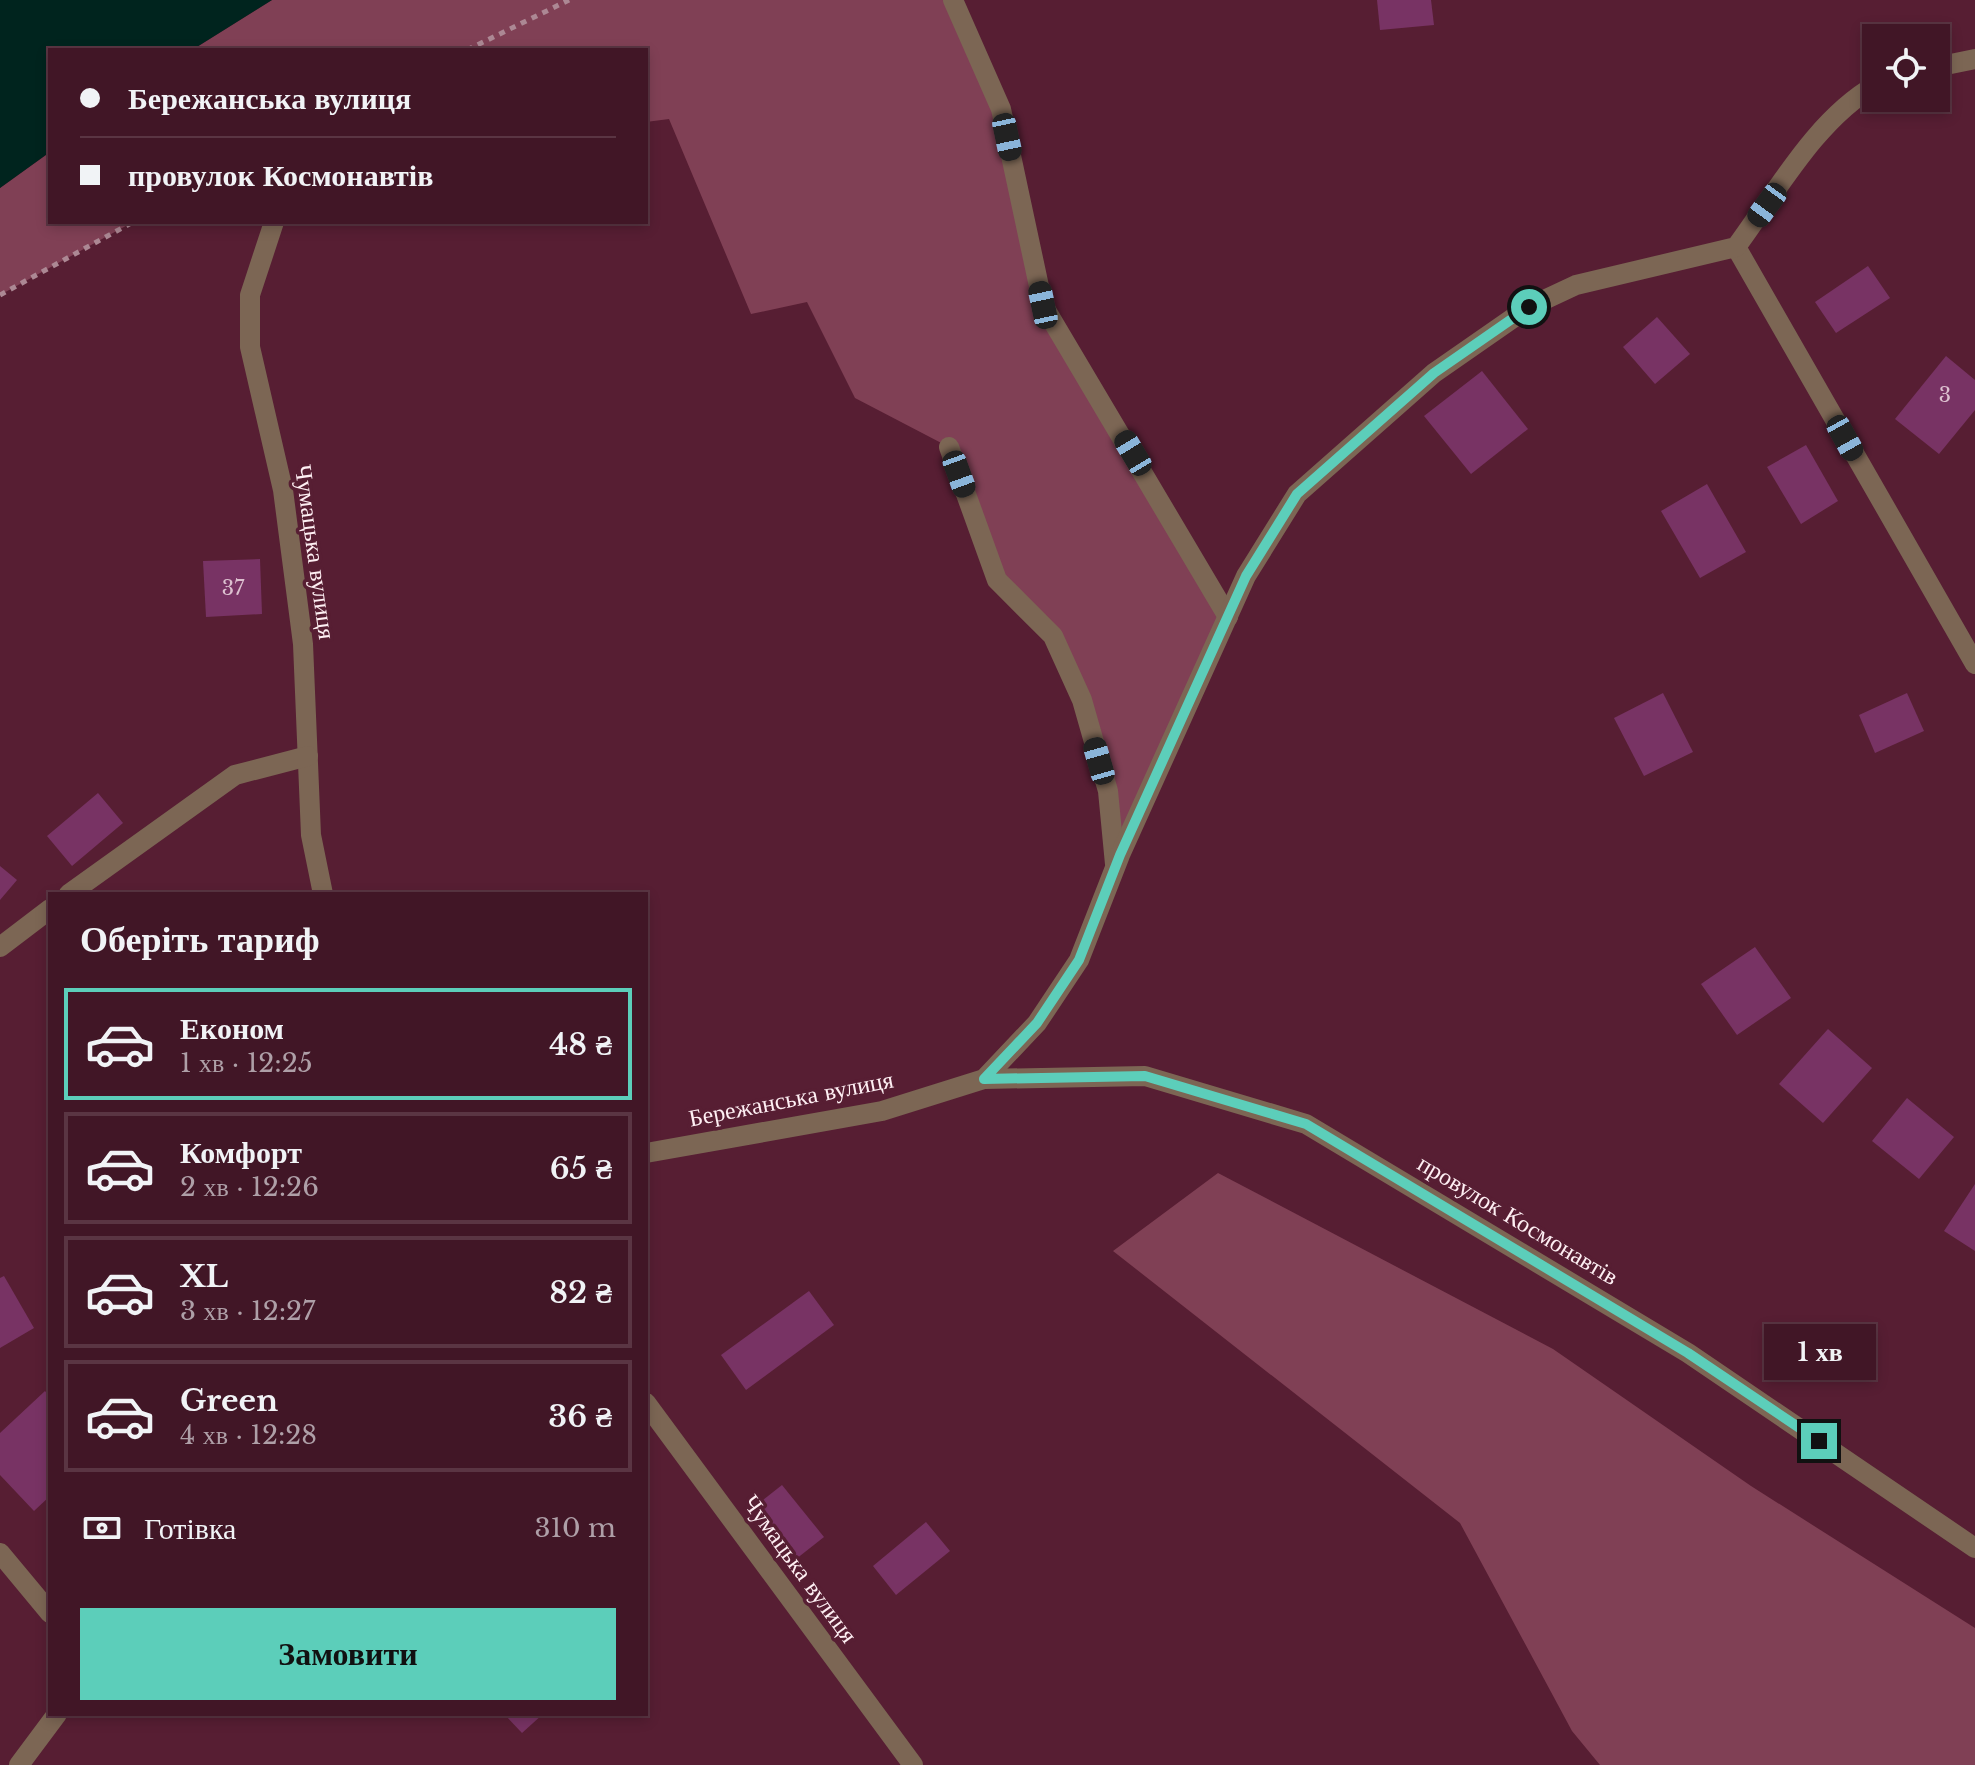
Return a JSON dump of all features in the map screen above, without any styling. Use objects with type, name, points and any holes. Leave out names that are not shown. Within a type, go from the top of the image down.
[{"type":"street","points":[[953,0],[1001,109],[1043,305],[1228,617]]},
{"type":"street","points":[[1950,64],[1975,59]]},
{"type":"street","points":[[1862,93],[1814,142],[1736,247],[1975,664]]},
{"type":"street","name":"Чумацька вулиця","points":[[273,224],[250,295],[250,347],[283,490],[303,644],[311,835],[323,892]]},
{"type":"street","name":"Бережанська вулиця","points":[[648,1153],[882,1111],[984,1079],[1037,1023],[1079,960],[1115,868],[1246,576],[1297,494],[1434,373],[1529,307],[1576,285],[1736,247]]},
{"type":"street","points":[[949,447],[997,580],[1053,636],[1082,700],[1108,791],[1115,868]]},
{"type":"street","points":[[72,892],[235,775],[308,756]]},
{"type":"street","points":[[0,947],[48,911]]},
{"type":"street","name":"провулок Космонавтів","points":[[984,1079],[1145,1076],[1306,1124],[1688,1353],[1975,1548]]},
{"type":"street","name":"Чумацька вулиця","points":[[648,1406],[913,1765]]},
{"type":"street","points":[[0,1553],[48,1611]]},
{"type":"street","points":[[19,1765],[56,1716]]},
{"type":"path","points":[[471,48],[569,0]]},
{"type":"path","points":[[0,295],[129,224]]},
{"type":"shaded area","points":[[0,0],[272,0],[195,48],[48,48],[48,153],[0,188]]},
{"type":"shaded area","points":[[272,0],[953,0],[1001,109],[1043,305],[1228,617],[1115,868],[1108,791],[1053,636],[997,580],[949,447],[855,398],[807,302],[751,314],[669,119],[648,122],[648,48],[195,48]]},
{"type":"shaded area","points":[[48,153],[48,224],[129,224],[0,295],[0,188]]},
{"type":"shaded area","points":[[1218,1173],[1553,1349],[1751,1486],[1975,1628],[1975,1765],[1600,1765],[1572,1731],[1460,1523],[1113,1251]]},
{"type":"building","points":[[1377,0],[1431,0],[1434,25],[1380,30]]},
{"type":"building","points":[[1868,266],[1890,298],[1836,333],[1815,302]]},
{"type":"building","points":[[1657,317],[1690,354],[1655,384],[1623,347]]},
{"type":"building","points":[[1946,356],[1975,380],[1975,410],[1939,454],[1895,419]]},
{"type":"building","points":[[1482,371],[1528,429],[1471,474],[1424,416]]},
{"type":"building","points":[[1806,445],[1838,501],[1801,524],[1767,467]]},
{"type":"building","points":[[1707,484],[1746,552],[1700,578],[1661,511]]},
{"type":"building","points":[[260,559],[262,614],[206,617],[203,561]]},
{"type":"building","points":[[1663,693],[1693,752],[1644,776],[1614,718]]},
{"type":"building","points":[[1907,693],[1924,731],[1875,753],[1859,715]]},
{"type":"building","points":[[98,793],[123,823],[72,866],[47,836]]},
{"type":"building","points":[[0,866],[17,880],[0,900]]},
{"type":"building","points":[[1755,947],[1791,998],[1737,1035],[1701,984]]},
{"type":"building","points":[[1828,1029],[1872,1068],[1823,1123],[1779,1084]]},
{"type":"building","points":[[1907,1098],[1954,1137],[1919,1179],[1872,1141]]},
{"type":"building","points":[[1975,1184],[1975,1251],[1944,1231]]},
{"type":"building","points":[[4,1276],[34,1328],[0,1348],[0,1278]]},
{"type":"building","points":[[809,1291],[834,1325],[746,1390],[721,1355]]},
{"type":"building","points":[[45,1391],[48,1395],[48,1498],[34,1511],[0,1475],[0,1433]]},
{"type":"building","points":[[782,1485],[824,1537],[791,1563],[749,1511]]},
{"type":"building","points":[[926,1522],[950,1551],[896,1595],[873,1566]]},
{"type":"building","points":[[506,1716],[541,1716],[522,1733]]},
{"type":"route","points":[[1529,307],[1434,373],[1297,494],[1246,576],[1120,855],[1079,960],[1037,1023],[984,1079],[1145,1076],[1306,1124],[1688,1353],[1819,1441]]}]
